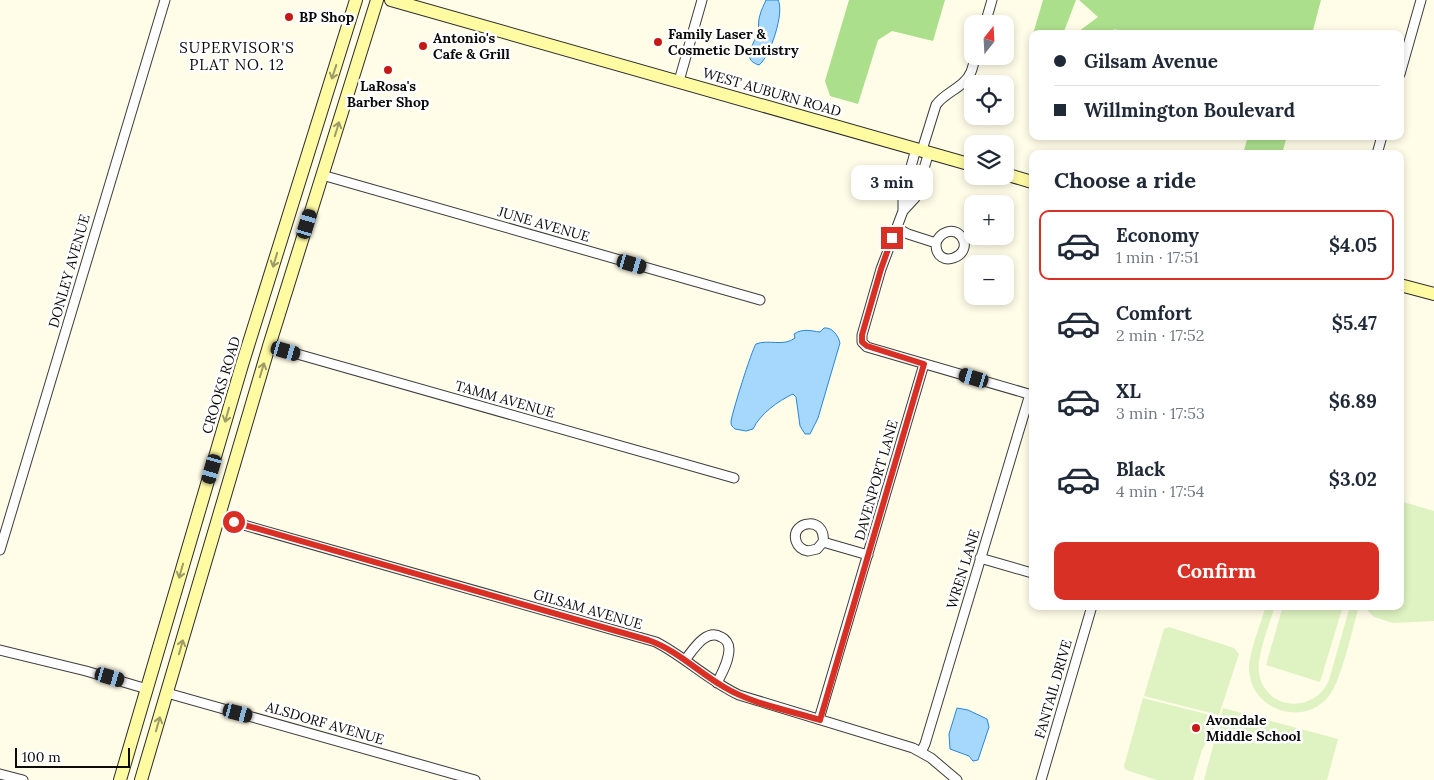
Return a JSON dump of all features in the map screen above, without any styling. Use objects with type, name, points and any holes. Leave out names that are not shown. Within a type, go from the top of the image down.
[{"type":"main road","name":"CROOKS ROAD","points":[[120,780],[242,365],[356,0]]},
{"type":"main road","points":[[142,780],[269,346],[377,0]]},
{"type":"main road","name":"WEST AUBURN ROAD","points":[[391,0],[964,163]]},
{"type":"main road","points":[[349,25],[360,30],[364,40]]},
{"type":"main road","points":[[307,158],[309,173],[316,177],[322,175]]},
{"type":"main road","points":[[1014,177],[1029,181]]},
{"type":"main road","points":[[285,228],[290,228],[297,232],[301,241]]},
{"type":"main road","points":[[1404,286],[1434,294]]},
{"type":"main road","points":[[201,503],[204,516],[211,520],[219,518]]},
{"type":"main road","points":[[172,605],[183,608],[188,622]]},
{"type":"street","name":"DONLEY AVENUE","points":[[0,550],[165,0]]},
{"type":"street","points":[[680,81],[702,0]]},
{"type":"street","points":[[988,15],[992,0]]},
{"type":"street","points":[[1404,60],[1421,0]]},
{"type":"street","points":[[973,65],[967,79],[940,99],[936,105],[922,150],[902,195],[903,211],[881,269],[862,335],[862,342],[867,346],[924,364],[1029,394]]},
{"type":"street","points":[[903,211],[915,198],[922,150]]},
{"type":"street","name":"JUNE AVENUE","points":[[322,175],[760,300]]},
{"type":"street","points":[[897,228],[908,234],[936,243]]},
{"type":"street","name":"TAMM AVENUE","points":[[269,346],[734,478]]},
{"type":"street","name":"DAVENPORT LANE","points":[[820,720],[924,364]]},
{"type":"street","name":"WREN LANE","points":[[921,752],[1029,402]]},
{"type":"street","name":"GILSAM AVENUE","points":[[219,518],[648,640],[667,648],[717,683],[746,698],[921,752],[957,780]]},
{"type":"street","points":[[823,542],[868,555]]},
{"type":"street","points":[[980,558],[1029,572]]},
{"type":"street","name":"FANTAIL DRIVE","points":[[1041,780],[1091,610]]},
{"type":"street","points":[[685,660],[708,635],[722,637],[727,641],[730,648],[726,664],[717,683]]},
{"type":"street","points":[[0,650],[86,671],[147,689]]},
{"type":"street","name":"ALSDORF AVENUE","points":[[167,693],[475,780]]},
{"type":"street","points":[[0,774],[22,780]]},
{"type":"green space","points":[[849,0],[945,0],[933,41],[892,31],[878,40],[858,104],[830,96],[825,81]]},
{"type":"green space","points":[[1043,0],[1076,0],[1065,30],[1034,30]]},
{"type":"green space","points":[[1079,0],[1321,0],[1313,30],[1080,30],[1098,17]]},
{"type":"green space","points":[[1247,140],[1286,140],[1283,150],[1244,150]]},
{"type":"green space","points":[[1404,502],[1434,511],[1434,621],[1393,623],[1374,617],[1367,610],[1404,610]]},
{"type":"green space","points":[[1265,610],[1274,610],[1261,649],[1259,673],[1263,686],[1270,695],[1280,701],[1291,704],[1302,703],[1313,699],[1322,691],[1329,680],[1349,610],[1358,610],[1338,679],[1333,689],[1329,696],[1318,706],[1306,711],[1280,710],[1268,704],[1258,695],[1252,683],[1249,669]]},
{"type":"green space","points":[[1282,610],[1342,610],[1320,682],[1266,665]]},
{"type":"green space","points":[[1169,627],[1234,648],[1239,654],[1219,715],[1144,696],[1164,629]]},
{"type":"green space","points":[[1143,698],[1218,717],[1215,727],[1202,750],[1193,780],[1157,780],[1126,770],[1124,766]]},
{"type":"green space","points":[[1223,708],[1338,739],[1327,780],[1204,780]]},
{"type":"water","points":[[766,0],[778,0],[780,14],[772,44],[759,65],[750,59],[749,55],[757,36],[760,13]]},
{"type":"water","points":[[824,328],[834,332],[840,343],[818,418],[810,434],[805,434],[800,426],[796,397],[793,394],[770,408],[753,429],[746,431],[735,429],[731,424],[732,417],[746,369],[756,344],[791,341],[795,338],[794,334],[797,332],[807,330],[820,332]]},
{"type":"water","points":[[957,708],[968,710],[987,719],[989,727],[978,760],[973,761],[969,756],[950,749],[949,734]]},
{"type":"place","name":"BP Shop","points":[[289,17]]},
{"type":"place","name":"Family Laser & Cosmetic Dentistry","points":[[658,42]]},
{"type":"place","name":"Antonio's Cafe & Grill","points":[[423,46]]},
{"type":"place","name":"LaRosa's Barber Shop","points":[[388,70]]},
{"type":"place","name":"Avondale Middle School","points":[[1196,728]]},
{"type":"district","name":"SUPERVISOR'S PLAT NO. 12","points":[[237,56]]},
{"type":"route","points":[[234,522],[656,642],[739,695],[820,720],[924,364],[867,346],[862,342],[861,338],[892,238]]}]
